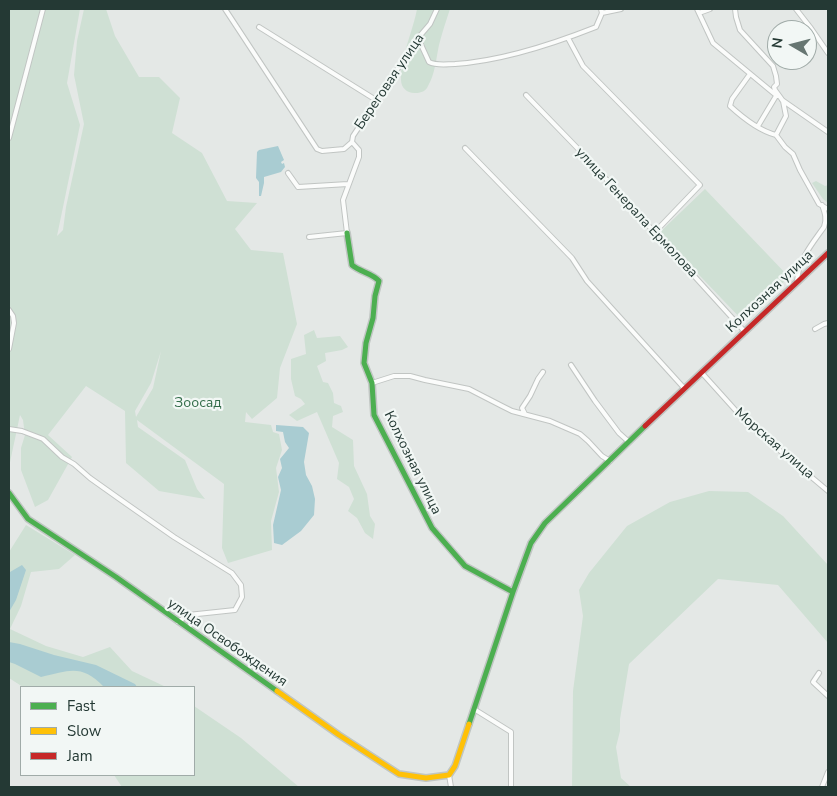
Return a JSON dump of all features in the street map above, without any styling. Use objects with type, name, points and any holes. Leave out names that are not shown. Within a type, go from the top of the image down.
[{"type":"street","points":[[9,138],[43,9]]},
{"type":"street","points":[[225,9],[317,149],[322,151],[344,149],[352,142]]},
{"type":"street","name":"Береговая улица","points":[[346,233],[343,200],[360,150],[352,142],[353,136],[418,38],[430,24],[437,9]]},
{"type":"street","points":[[418,38],[429,62],[433,64],[474,62],[512,54],[568,38],[596,27],[601,11],[621,9]]},
{"type":"street","points":[[710,9],[698,11],[713,43],[776,96],[828,132]]},
{"type":"street","points":[[735,9],[740,30],[773,66],[777,84],[774,87],[783,101],[786,116],[776,135]]},
{"type":"street","points":[[796,9],[828,53]]},
{"type":"street","points":[[259,27],[376,100]]},
{"type":"street","points":[[568,38],[583,66],[700,185],[654,233]]},
{"type":"street","points":[[750,74],[732,99],[730,106],[758,126],[776,135],[793,154],[819,204],[828,209]]},
{"type":"street","name":"улица Генерала Ермолова","points":[[526,95],[587,158],[745,332]]},
{"type":"street","points":[[758,126],[776,96]]},
{"type":"street","points":[[465,148],[572,258],[587,281],[684,388]]},
{"type":"street","points":[[288,173],[298,187],[348,184]]},
{"type":"street","points":[[797,283],[803,258],[826,222],[826,215],[822,205]]},
{"type":"street","points":[[308,237],[346,233]]},
{"type":"street","name":"Колхозная улица","points":[[346,233],[352,266],[358,270],[375,275],[379,281],[375,296],[373,318],[366,343],[364,363],[372,383],[374,415],[432,528],[465,566],[513,592]]},
{"type":"street","name":"Колхозная улица","points":[[449,775],[455,766],[531,544],[545,523],[684,388],[828,253]]},
{"type":"street","points":[[9,310],[13,316],[14,323],[9,349]]},
{"type":"street","points":[[815,329],[828,323]]},
{"type":"street","points":[[571,365],[619,433],[629,442]]},
{"type":"street","points":[[525,414],[522,408],[543,372]]},
{"type":"street","name":"Морская улица","points":[[702,373],[747,423],[828,491]]},
{"type":"street","points":[[372,383],[394,376],[410,376],[469,389],[502,406],[550,421],[580,434],[602,456],[610,461]]},
{"type":"street","points":[[9,429],[22,430],[43,439],[62,457],[74,464],[90,478],[174,537],[232,574],[241,585],[242,597],[235,610],[188,615],[178,622]]},
{"type":"street","name":"улица Освобождения","points":[[9,493],[28,519],[116,578],[339,735],[399,774],[426,778],[449,775]]},
{"type":"street","points":[[819,673],[814,682],[828,696]]},
{"type":"street","points":[[474,709],[511,732],[511,787]]},
{"type":"street","points":[[822,787],[828,772]]},
{"type":"street","points":[[449,775],[451,787]]},
{"type":"green space","name":"Зоосад","points":[[9,9],[80,9],[67,83],[80,125],[57,236],[63,230],[66,207],[84,124],[74,75],[77,41],[84,9],[106,9],[115,36],[139,77],[159,77],[180,98],[172,133],[202,153],[227,201],[257,203],[235,229],[251,250],[283,253],[297,324],[280,368],[277,398],[252,419],[246,412],[245,422],[271,425],[273,432],[279,434],[282,450],[276,468],[279,492],[271,521],[272,550],[228,563],[222,548],[224,484],[137,420],[138,427],[185,460],[197,489],[205,499],[159,491],[126,463],[125,411],[86,386],[48,435],[72,457],[48,500],[35,507],[21,470],[21,448],[25,435],[23,420],[20,415],[9,467]],"holes":[[[161,351],[153,388],[136,417],[135,411],[151,383]]]},
{"type":"green space","points":[[417,9],[450,9],[440,40],[434,71],[427,88],[420,93],[413,93],[402,86],[401,72]]},
{"type":"green space","points":[[816,181],[825,186],[828,185],[828,203],[812,183]]},
{"type":"green space","points":[[705,189],[789,277],[743,321],[659,233]]},
{"type":"green space","points":[[314,330],[317,338],[340,336],[348,347],[325,353],[326,361],[317,366],[323,382],[328,383],[333,393],[334,403],[341,406],[343,412],[333,416],[332,427],[353,440],[354,466],[367,494],[370,516],[375,524],[373,539],[365,533],[357,518],[348,511],[354,499],[349,487],[337,479],[339,463],[317,412],[297,421],[289,415],[305,404],[295,396],[291,379],[291,359],[306,354],[304,335]]},
{"type":"green space","points":[[709,491],[748,492],[783,516],[828,565],[828,643],[778,585],[718,579],[629,664],[616,747],[621,778],[631,787],[572,787],[573,691],[583,616],[579,590],[589,573],[627,526],[670,502]]},
{"type":"green space","points":[[26,525],[75,555],[59,569],[31,572],[21,606],[10,629],[46,646],[83,657],[110,647],[132,671],[164,686],[21,686],[9,678],[9,552]]},
{"type":"green space","points":[[195,707],[241,738],[299,787],[122,787],[115,776],[195,776]]},
{"type":"water","points":[[278,146],[284,160],[281,162],[282,164],[284,163],[285,167],[281,172],[264,177],[261,196],[259,196],[259,182],[256,178],[257,152]]},
{"type":"water","points":[[276,425],[303,427],[309,433],[304,462],[306,475],[312,486],[315,499],[314,515],[301,531],[282,545],[274,543],[273,525],[281,490],[278,477],[282,468],[280,459],[289,448],[285,442],[283,432],[276,431]]},
{"type":"water","points":[[22,565],[26,570],[16,600],[9,612],[9,574]]},
{"type":"water","points":[[9,642],[96,665],[136,686],[103,686],[89,675],[75,671],[60,672],[41,677],[9,662]]},
{"type":"traffic: fast","points":[[347,233],[352,265],[379,281],[375,296],[373,318],[366,343],[364,363],[372,383],[374,415],[432,528],[465,566],[513,592]]},
{"type":"traffic: fast","points":[[469,724],[531,543],[545,523],[645,426]]},
{"type":"traffic: fast","points":[[9,493],[28,519],[116,577],[277,691]]},
{"type":"traffic: slow","points":[[277,691],[339,735],[399,774],[426,778],[449,775],[455,766],[469,724]]},
{"type":"traffic: jam","points":[[645,426],[828,253]]}]
